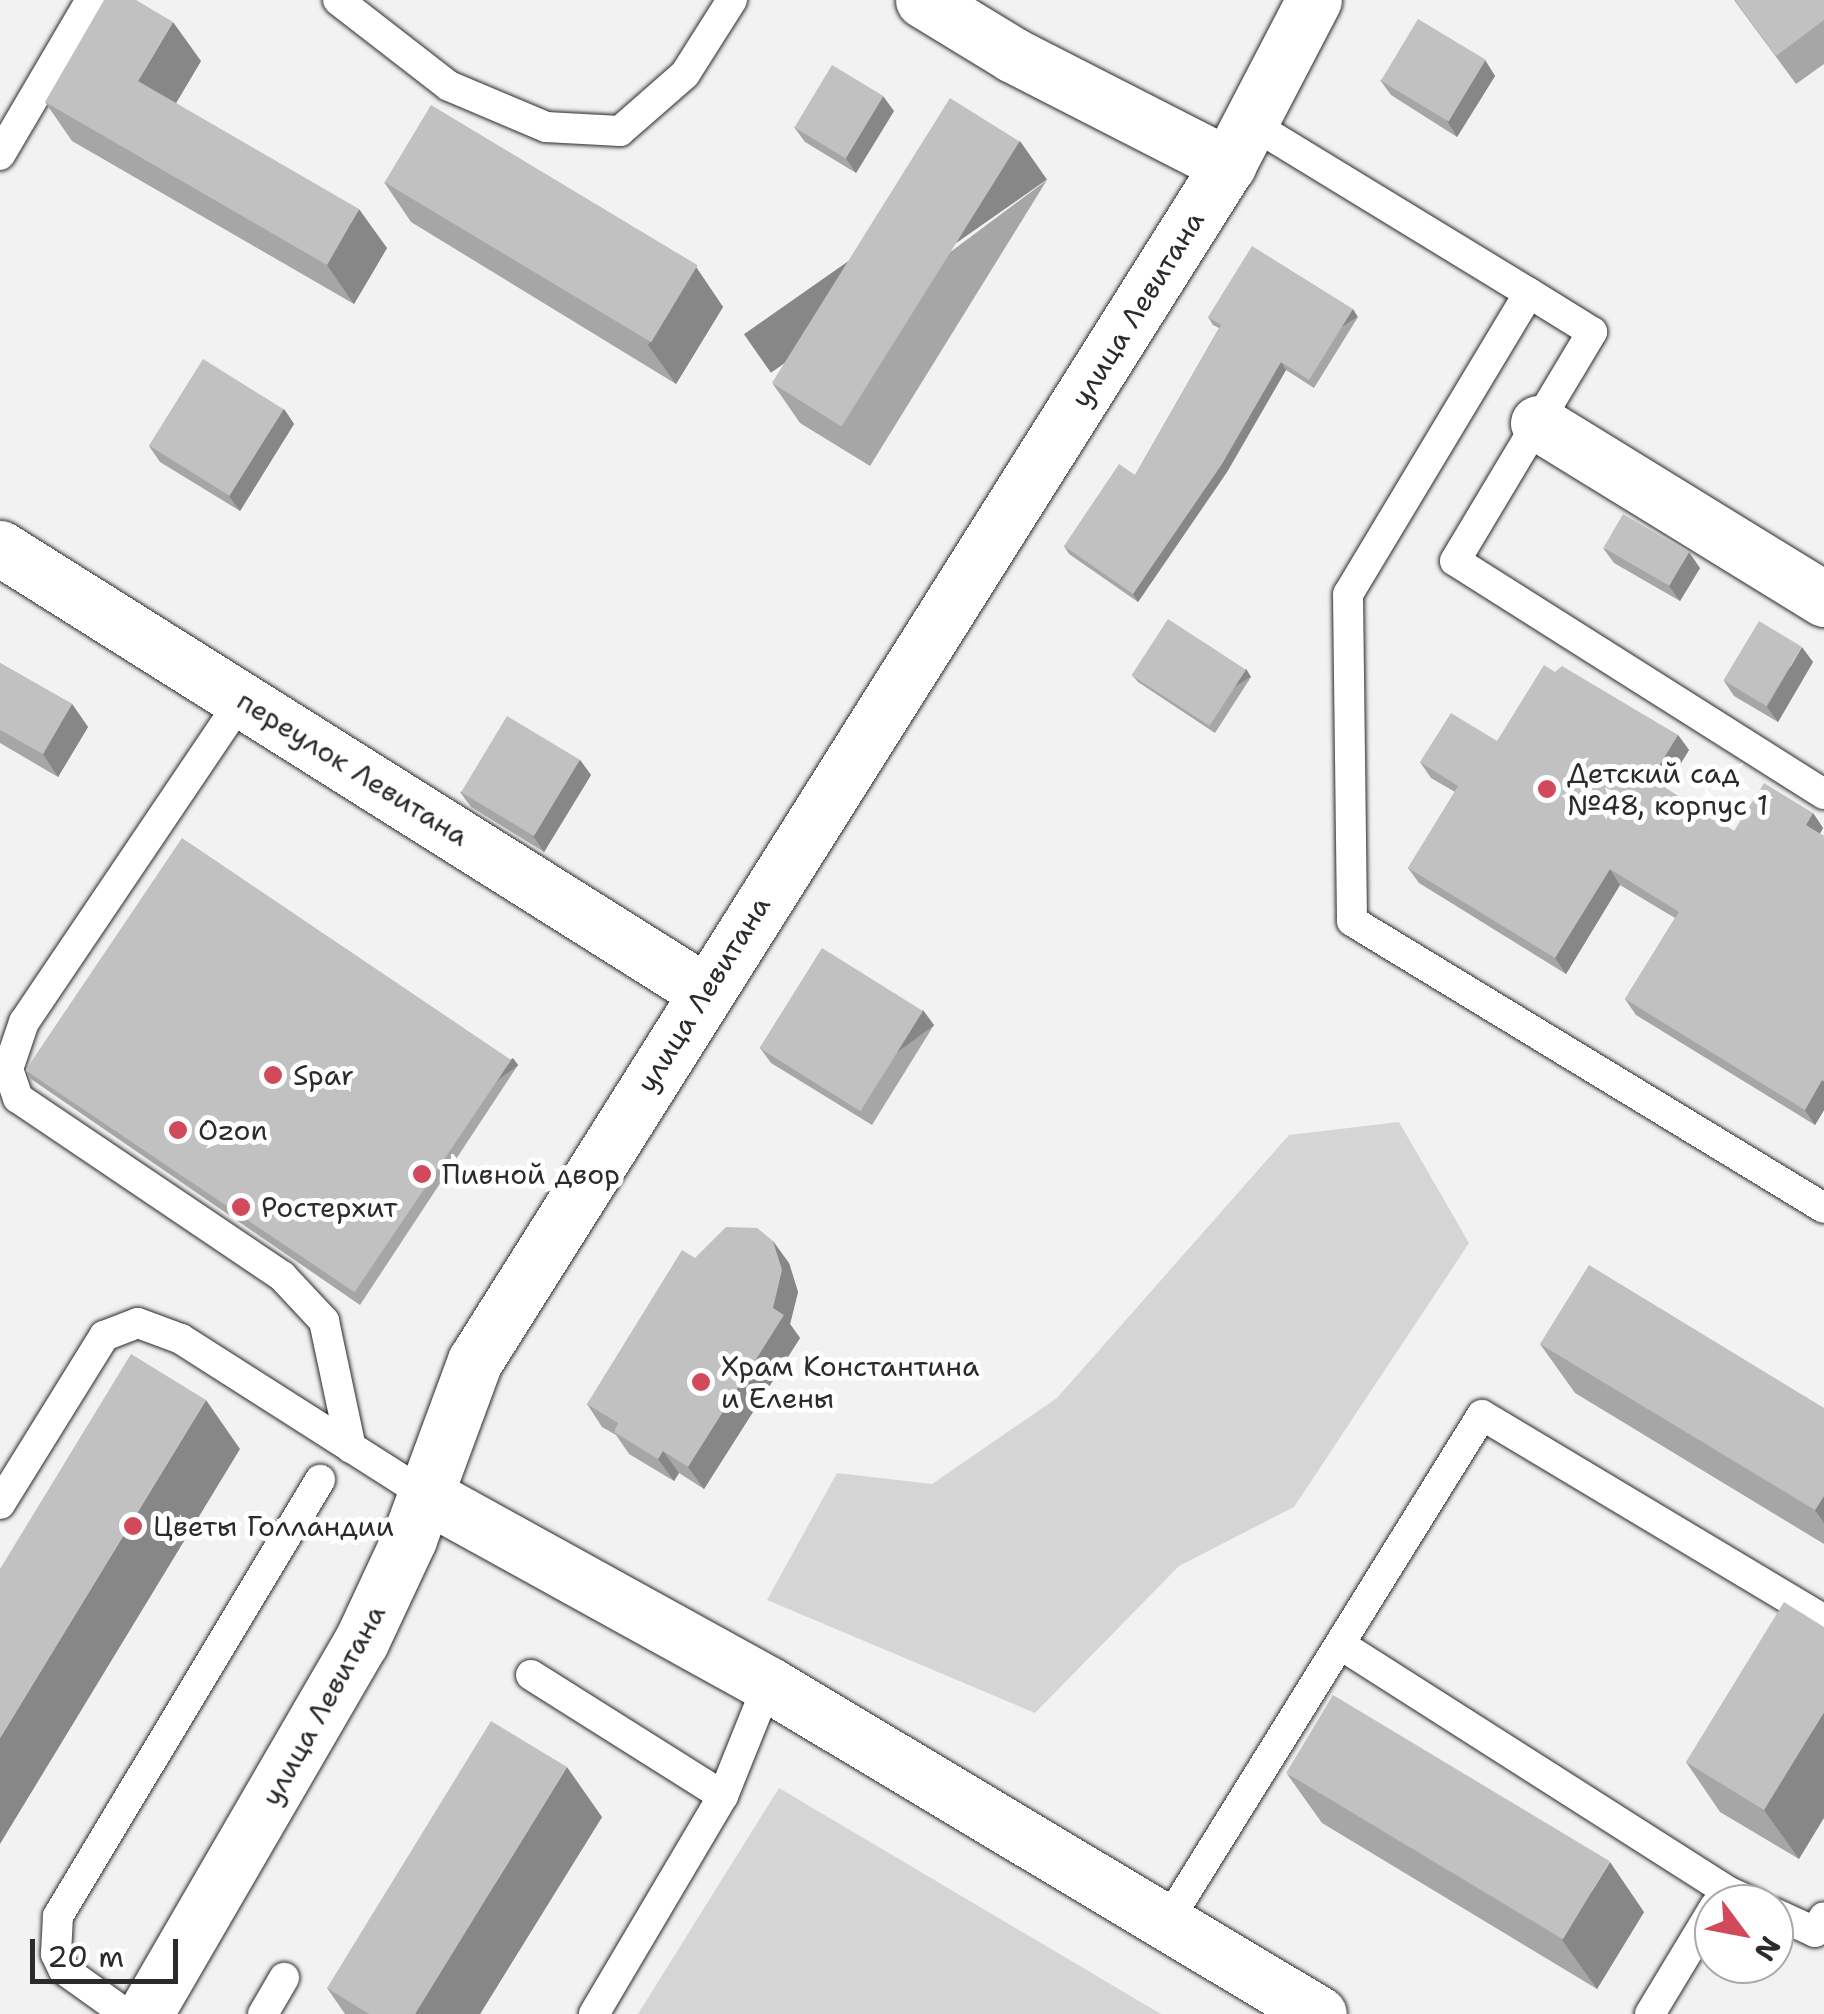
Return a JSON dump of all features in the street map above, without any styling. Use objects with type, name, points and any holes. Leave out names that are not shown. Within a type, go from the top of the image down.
[{"type":"street","points":[[923,0],[1013,55],[1240,145]]},
{"type":"street","name":"улица Левитана","points":[[144,2014],[322,1715],[409,1539],[475,1361],[704,990],[1240,145],[1314,0]]},
{"type":"street","points":[[1538,423],[1824,599]]},
{"type":"street","name":"переулок Левитана","points":[[0,548],[704,990]]},
{"type":"street","points":[[424,1494],[768,1684],[1169,1919],[1319,2014]]},
{"type":"lane","points":[[0,155],[90,0]]},
{"type":"lane","points":[[338,0],[449,86],[546,127],[620,131],[685,74],[732,0]]},
{"type":"lane","points":[[1240,145],[1529,293],[1592,332],[1454,561],[1824,794]]},
{"type":"lane","points":[[1529,293],[1348,594],[1352,921],[1824,1208]]},
{"type":"lane","points":[[242,699],[24,1022],[8,1070],[18,1098],[282,1276],[324,1321],[352,1448]]},
{"type":"lane","points":[[0,1504],[104,1336],[138,1323],[181,1339],[424,1494]]},
{"type":"lane","points":[[1169,1919],[1482,1416],[1821,1618]]},
{"type":"lane","points":[[126,2014],[63,1969],[56,1954],[58,1916],[320,1480]]},
{"type":"lane","points":[[1341,1645],[1694,1884]]},
{"type":"lane","points":[[531,1675],[724,1796]]},
{"type":"lane","points":[[594,2014],[724,1796],[768,1684]]},
{"type":"lane","points":[[1794,1922],[1815,1932],[1824,1917]]},
{"type":"lane","points":[[1650,2014],[1694,1942]]},
{"type":"lane","points":[[263,2014],[284,1978]]},
{"type":"shaded area","points":[[1399,1122],[1469,1243],[1294,1507],[1179,1566],[1035,1713],[767,1600],[837,1473],[932,1484],[1057,1398],[1289,1135]]},
{"type":"shaded area","points":[[779,1788],[1161,2014],[638,2014]]},
{"type":"building","points":[[104,0],[136,0],[173,22],[138,81],[359,209],[327,265],[45,102]]},
{"type":"building","points":[[1735,0],[1824,0],[1824,20],[1776,56]]},
{"type":"building","points":[[1418,19],[1486,60],[1449,121],[1381,81]]},
{"type":"building","points":[[832,65],[883,96],[846,158],[794,128]]},
{"type":"building","points":[[950,98],[1020,141],[841,426],[772,383]]},
{"type":"building","points":[[431,105],[698,265],[651,342],[385,182]]},
{"type":"building","points":[[1252,246],[1353,309],[1309,380],[1281,362],[1222,464],[1133,594],[1064,546],[1119,464],[1135,475],[1221,325],[1208,317]]},
{"type":"building","points":[[203,359],[284,409],[230,496],[149,446]]},
{"type":"building","points":[[1623,514],[1689,552],[1669,586],[1604,548]]},
{"type":"building","points":[[1168,619],[1246,670],[1210,726],[1132,675]]},
{"type":"building","points":[[1759,621],[1802,647],[1766,706],[1723,680]]},
{"type":"building","points":[[0,663],[72,704],[43,754],[0,730]]},
{"type":"building","points":[[1544,665],[1555,672],[1562,666],[1678,735],[1651,779],[1734,831],[1764,783],[1813,813],[1806,825],[1824,836],[1824,1081],[1805,1110],[1625,999],[1679,912],[1610,869],[1555,958],[1408,868],[1458,786],[1420,762],[1451,713],[1497,741]]},
{"type":"building","points":[[507,716],[580,760],[534,836],[461,792]]},
{"type":"building","name":"Spar","points":[[182,838],[511,1060],[355,1292],[25,1070]]},
{"type":"building","points":[[822,948],[923,1011],[860,1111],[759,1048]]},
{"type":"building","name":"Храм Константина и Елены","points":[[726,1227],[757,1228],[773,1241],[782,1270],[773,1308],[784,1315],[688,1467],[663,1451],[658,1459],[614,1432],[618,1423],[587,1404],[682,1250],[695,1258]]},
{"type":"building","points":[[1589,1265],[1824,1408],[1824,1496],[1815,1510],[1540,1344]]},
{"type":"building","points":[[131,1354],[206,1400],[0,1738],[0,1569]]},
{"type":"building","points":[[1784,1602],[1824,1627],[1824,1712],[1764,1810],[1686,1762]]},
{"type":"building","points":[[1333,1695],[1610,1861],[1563,1939],[1286,1773]]},
{"type":"building","points":[[491,1721],[567,1767],[415,2014],[369,2014],[327,1988]]},
{"type":"place","name":"Детский сад №48, корпус 1","points":[[1547,789]]},
{"type":"place","name":"Spar","points":[[273,1075]]},
{"type":"place","name":"Ozon","points":[[178,1130]]},
{"type":"place","name":"Пивной двор","points":[[422,1174]]},
{"type":"place","name":"Ростерхит","points":[[241,1207]]},
{"type":"place","name":"Храм Константина и Елены","points":[[701,1382]]},
{"type":"place","name":"Цветы Голландии","points":[[133,1526]]}]
